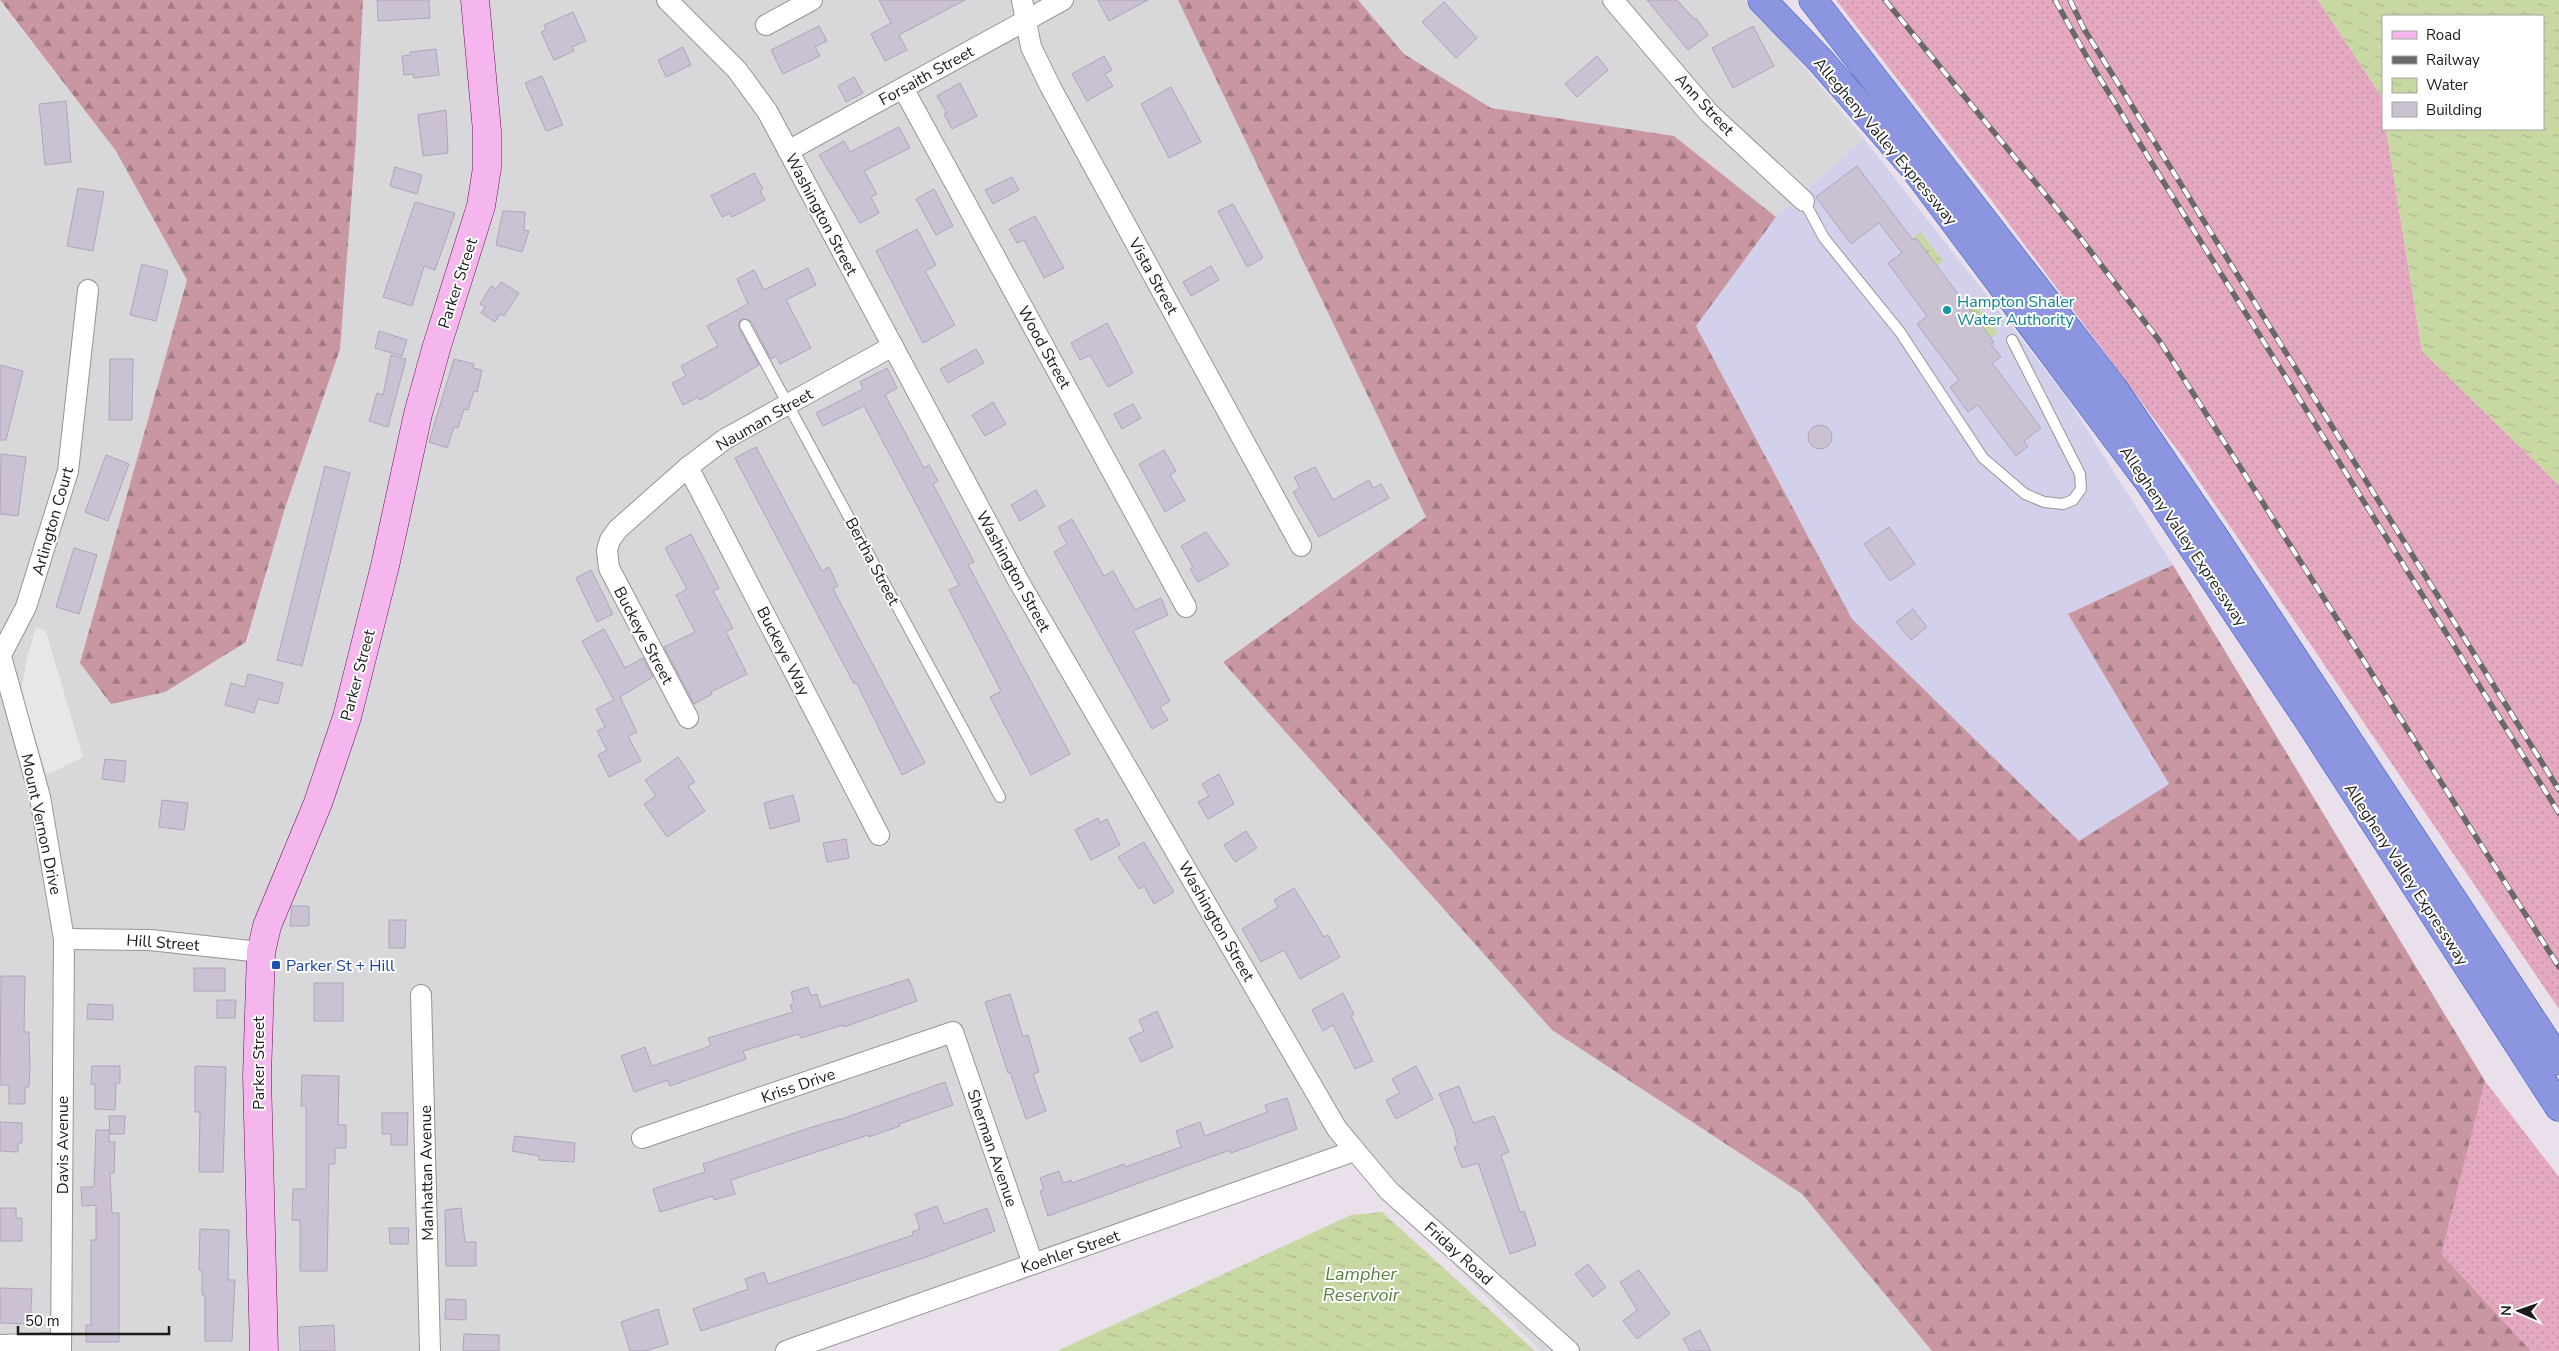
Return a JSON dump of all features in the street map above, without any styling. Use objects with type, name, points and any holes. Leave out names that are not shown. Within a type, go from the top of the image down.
[{"type":"highway","name":"Allegheny Valley Expressway","points":[[1762,0],[1820,60],[1915,169],[2149,482],[2307,718],[2559,1107]]},
{"type":"highway","name":"Allegheny Valley Expressway","points":[[1811,0],[2114,389],[2215,538],[2559,1061]]},
{"type":"street","name":"Parker Street","points":[[264,1351],[257,1076],[262,952],[267,926],[318,803],[346,717],[385,566],[418,414],[436,348],[482,206],[487,168],[487,131],[475,0]]},
{"type":"street","name":"Washington Street","points":[[667,0],[754,90],[1019,582],[1081,692],[1317,1095],[1354,1151]]},
{"type":"street","points":[[766,25],[812,0]]},
{"type":"street","name":"Vista Street","points":[[1022,0],[1031,47],[1051,88],[1301,546]]},
{"type":"street","name":"Forsaith Street","points":[[788,150],[1063,0]]},
{"type":"street","name":"Ann Street","points":[[1613,0],[1709,113],[1804,201]]},
{"type":"street","name":"Wood Street","points":[[903,88],[1186,607]]},
{"type":"street","name":"Arlington Court","points":[[0,654],[26,607],[68,472],[88,290]]},
{"type":"street","name":"Nauman Street","points":[[607,550],[610,540],[618,529],[688,467],[725,439],[893,346]]},
{"type":"street","name":"Buckeye Way","points":[[688,467],[879,835]]},
{"type":"street","name":"Buckeye Street","points":[[607,550],[609,568],[688,718]]},
{"type":"street","name":"Mount Vernon Drive","points":[[0,654],[40,797],[64,938]]},
{"type":"street","name":"Hill Street","points":[[64,938],[150,940],[262,952]]},
{"type":"street","name":"Davis Avenue","points":[[61,1347],[64,938]]},
{"type":"street","name":"Manhattan Avenue","points":[[421,995],[430,1351]]},
{"type":"street","name":"Kriss Drive","points":[[642,1138],[953,1032]]},
{"type":"street","name":"Sherman Avenue","points":[[953,1032],[1033,1264]]},
{"type":"street","name":"Koehler Street","points":[[786,1351],[1354,1151]]},
{"type":"street","name":"Friday Road","points":[[1354,1151],[1389,1191],[1569,1351]]},
{"type":"street","points":[[0,1345],[61,1347]]},
{"type":"lane","points":[[1804,201],[1824,238],[1900,332],[1984,458],[2025,494],[2044,502],[2063,504],[2073,500],[2081,489],[2080,474],[2012,340]]},
{"type":"lane","name":"Bertha Street","points":[[745,325],[1000,797]]},
{"type":"shaded area","points":[[363,0],[1178,0],[1426,517],[1223,661],[1552,1030],[1802,1194],[1932,1351],[1541,1351],[1352,1163],[812,1351],[0,1351],[0,2],[116,151],[187,280],[80,663],[247,642],[285,508],[356,139]]},
{"type":"shaded area","points":[[1358,0],[1744,0],[1763,18],[1864,139],[1776,217],[1674,136],[1491,108],[1404,54]]},
{"type":"shaded area","points":[[1836,0],[2318,0],[2381,96],[2382,130],[2386,130],[2422,351],[2559,485],[2559,1009],[2184,459],[1992,201]]},
{"type":"shaded area","points":[[1864,139],[2065,395],[2173,565],[2068,614],[2169,784],[2079,841],[1852,619],[1696,326],[1776,217]]},
{"type":"shaded area","points":[[36,627],[46,631],[83,757],[47,775],[24,702],[22,687],[26,662]]},
{"type":"shaded area","points":[[2485,1081],[2559,1177],[2559,1351],[2531,1351],[2440,1254]]},
{"type":"green space","points":[[0,0],[363,0],[356,139],[340,349],[285,508],[246,642],[165,692],[111,704],[80,663],[187,280],[116,151]]},
{"type":"green space","points":[[1178,0],[1358,0],[1404,54],[1491,108],[1674,136],[1776,217],[1696,326],[1852,619],[2079,841],[2169,784],[2068,614],[2173,565],[2485,1081],[2441,1254],[2531,1351],[1932,1351],[1802,1194],[1552,1030],[1223,662],[1426,517]]},
{"type":"water","points":[[2318,0],[2559,0],[2559,485],[2422,351],[2386,130],[2544,130],[2544,15],[2382,15],[2382,101],[2381,96]]},
{"type":"water","points":[[1921,232],[1943,261],[1937,266],[1916,238],[1912,239]]},
{"type":"water","points":[[1972,299],[1998,333],[1991,338],[1966,304]]},
{"type":"water","name":"Lampher Reservoir","points":[[1382,1212],[1535,1351],[1057,1351],[1351,1215]]},
{"type":"building","points":[[377,0],[429,0],[430,18],[378,21]]},
{"type":"building","points":[[879,0],[965,0],[899,35],[907,50],[885,61],[871,34],[891,23]]},
{"type":"building","points":[[1098,0],[1148,0],[1109,21]]},
{"type":"building","points":[[1647,0],[1677,0],[1694,19],[1696,18],[1708,35],[1688,50]]},
{"type":"building","points":[[1444,2],[1477,38],[1456,58],[1422,22]]},
{"type":"building","points":[[573,12],[586,41],[572,47],[574,51],[554,60],[541,32],[546,30],[544,25]]},
{"type":"building","points":[[819,26],[827,41],[815,47],[820,56],[783,74],[771,50]]},
{"type":"building","points":[[1753,26],[1774,66],[1733,88],[1712,48]]},
{"type":"building","points":[[683,47],[691,65],[666,77],[658,60]]},
{"type":"building","points":[[436,49],[439,75],[414,78],[413,74],[404,75],[402,56],[410,55],[410,52]]},
{"type":"building","points":[[1104,56],[1112,70],[1105,74],[1113,86],[1087,101],[1072,74]]},
{"type":"building","points":[[1597,56],[1608,70],[1577,97],[1565,84]]},
{"type":"building","points":[[542,76],[563,125],[546,131],[525,83]]},
{"type":"building","points":[[854,77],[863,93],[846,102],[838,86]]},
{"type":"building","points":[[960,83],[977,116],[952,129],[944,114],[947,113],[937,96]]},
{"type":"building","points":[[1171,87],[1201,142],[1169,158],[1141,104]]},
{"type":"building","points":[[66,101],[71,162],[45,165],[39,104]]},
{"type":"building","points":[[446,110],[448,153],[423,156],[418,115]]},
{"type":"building","points":[[899,127],[910,148],[864,171],[877,194],[871,197],[879,213],[860,223],[819,155],[844,141],[850,152]]},
{"type":"building","name":"Hampton Shaler Water Authority","points":[[1857,166],[1913,240],[1916,238],[1994,342],[1991,344],[2001,357],[1992,363],[2041,428],[2024,441],[2028,446],[2016,456],[1978,405],[1968,412],[1950,387],[1959,380],[1917,324],[1927,316],[1888,263],[1902,253],[1879,223],[1851,244],[1816,197]]},
{"type":"building","points":[[395,167],[422,175],[417,194],[390,186]]},
{"type":"building","points":[[754,173],[763,189],[760,191],[765,200],[732,217],[730,213],[722,217],[711,196]]},
{"type":"building","points":[[1012,177],[1019,190],[993,204],[985,190]]},
{"type":"building","points":[[78,188],[104,192],[93,251],[67,246]]},
{"type":"building","points":[[934,189],[953,226],[936,235],[916,199]]},
{"type":"building","points":[[415,202],[455,213],[435,270],[424,266],[412,306],[383,297]]},
{"type":"building","points":[[1233,204],[1263,258],[1247,267],[1218,211]]},
{"type":"building","points":[[503,211],[525,212],[524,230],[529,231],[522,252],[496,245]]},
{"type":"building","points":[[1035,216],[1064,268],[1044,278],[1024,240],[1017,243],[1009,229]]},
{"type":"building","points":[[917,229],[936,265],[925,271],[955,325],[923,343],[876,251]]},
{"type":"building","points":[[142,264],[168,271],[156,321],[130,315]]},
{"type":"building","points":[[1211,266],[1219,280],[1191,296],[1183,282]]},
{"type":"building","points":[[808,268],[816,285],[786,300],[811,348],[780,364],[776,356],[771,359],[751,321],[742,319],[739,322],[739,328],[759,365],[700,400],[698,397],[683,405],[672,383],[686,376],[681,366],[718,346],[707,326],[748,304],[737,279],[754,270],[764,290]]},
{"type":"building","points":[[501,282],[519,293],[504,316],[500,314],[495,322],[481,313],[485,307],[480,304],[491,286],[496,289]]},
{"type":"building","points":[[1107,323],[1133,373],[1108,387],[1090,355],[1080,360],[1071,343]]},
{"type":"building","points":[[379,331],[407,340],[402,356],[375,348]]},
{"type":"building","points":[[976,349],[984,363],[948,383],[940,369]]},
{"type":"building","points":[[391,355],[406,359],[388,427],[369,421],[377,393],[383,395]]},
{"type":"building","points":[[110,359],[133,359],[132,420],[109,420]]},
{"type":"building","points":[[454,359],[474,364],[473,368],[482,370],[477,392],[474,391],[468,410],[464,409],[458,428],[454,427],[447,448],[429,442]]},
{"type":"building","points":[[0,365],[23,371],[6,440],[0,440]]},
{"type":"building","points":[[887,368],[897,388],[885,395],[924,468],[929,465],[938,481],[933,484],[974,562],[968,565],[1070,754],[1031,775],[990,697],[1001,691],[949,590],[959,585],[864,406],[823,426],[816,413],[863,389],[860,382]]},
{"type":"building","points":[[993,402],[1006,424],[985,436],[972,415]]},
{"type":"building","points":[[1133,404],[1141,418],[1122,429],[1114,414]]},
{"type":"building","points":[[1820,425],[1829,428],[1832,437],[1829,446],[1820,449],[1811,446],[1808,437],[1811,428]]},
{"type":"building","points":[[756,447],[822,571],[829,567],[838,586],[833,589],[925,763],[902,775],[856,682],[854,684],[735,458]]},
{"type":"building","points":[[1164,450],[1176,471],[1170,475],[1185,500],[1165,512],[1139,464]]},
{"type":"building","points":[[1,454],[26,457],[18,516],[0,514]]},
{"type":"building","points":[[106,455],[129,464],[108,521],[85,512]]},
{"type":"building","points":[[325,466],[350,473],[302,666],[277,660]]},
{"type":"building","points":[[1315,467],[1333,500],[1369,480],[1373,488],[1381,484],[1389,498],[1319,537],[1293,492],[1300,488],[1294,477]]},
{"type":"building","points":[[1036,490],[1045,506],[1020,521],[1011,505]]},
{"type":"building","points":[[1072,519],[1104,576],[1113,571],[1135,610],[1161,598],[1168,615],[1133,631],[1170,701],[1160,707],[1168,720],[1152,729],[1054,552],[1067,544],[1058,527]]},
{"type":"building","points":[[1889,527],[1915,564],[1890,581],[1864,544]]},
{"type":"building","points":[[1206,532],[1229,565],[1198,582],[1190,569],[1193,567],[1181,546]]},
{"type":"building","points":[[691,534],[719,588],[713,591],[733,628],[726,632],[747,674],[711,692],[712,694],[694,704],[664,647],[695,632],[676,595],[687,589],[665,548]]},
{"type":"building","points":[[74,548],[97,555],[79,614],[56,607]]},
{"type":"building","points":[[591,570],[613,614],[597,622],[576,578]]},
{"type":"building","points":[[1913,609],[1927,627],[1911,640],[1896,622]]},
{"type":"building","points":[[604,629],[625,668],[643,658],[653,677],[620,697],[637,732],[628,736],[641,761],[609,777],[598,755],[607,750],[597,731],[605,727],[596,709],[614,700],[582,641]]},
{"type":"building","points":[[248,674],[283,683],[278,704],[258,699],[254,713],[225,705],[231,683],[245,687]]},
{"type":"building","points":[[678,757],[695,782],[688,786],[705,811],[667,837],[644,804],[656,796],[645,780]]},
{"type":"building","points":[[105,759],[126,761],[124,782],[102,779]]},
{"type":"building","points":[[1219,774],[1234,804],[1208,819],[1198,802],[1209,796],[1202,784]]},
{"type":"building","points":[[793,795],[800,821],[770,829],[764,803]]},
{"type":"building","points":[[162,800],[188,803],[184,830],[159,827]]},
{"type":"building","points":[[1098,818],[1100,823],[1107,819],[1120,845],[1091,860],[1075,830]]},
{"type":"building","points":[[1246,831],[1257,848],[1235,862],[1224,845]]},
{"type":"building","points":[[846,839],[849,858],[827,862],[823,843]]},
{"type":"building","points":[[1144,842],[1174,892],[1154,904],[1144,886],[1139,889],[1118,857]]},
{"type":"building","points":[[1294,888],[1324,937],[1328,935],[1340,957],[1300,979],[1284,950],[1261,962],[1242,929],[1278,907],[1274,900]]},
{"type":"building","points":[[292,906],[309,906],[309,926],[290,926]]},
{"type":"building","points":[[389,920],[406,920],[405,948],[389,948]]},
{"type":"building","points":[[194,968],[225,968],[225,991],[194,991]]},
{"type":"building","points":[[1,976],[25,976],[24,1032],[29,1032],[30,1068],[29,1087],[25,1087],[25,1104],[9,1104],[9,1085],[0,1085]]},
{"type":"building","points":[[909,979],[917,1001],[844,1027],[843,1025],[801,1038],[799,1034],[743,1051],[746,1059],[670,1086],[668,1080],[634,1092],[621,1056],[645,1047],[652,1066],[705,1048],[711,1045],[708,1038],[793,1012],[790,1005],[794,1003],[791,992],[808,987],[811,996],[817,994],[821,1007]]},
{"type":"building","points":[[314,983],[343,983],[343,1021],[314,1021]]},
{"type":"building","points":[[1343,993],[1354,1014],[1351,1016],[1373,1061],[1355,1069],[1333,1025],[1323,1031],[1312,1010]]},
{"type":"building","points":[[1010,994],[1023,1037],[1028,1035],[1039,1072],[1033,1074],[1046,1111],[1026,1119],[1010,1072],[1008,1073],[985,1002]]},
{"type":"building","points":[[217,1000],[236,1000],[235,1018],[217,1018]]},
{"type":"building","points":[[88,1004],[113,1005],[113,1020],[87,1019]]},
{"type":"building","points":[[1157,1011],[1173,1047],[1141,1062],[1129,1038],[1144,1031],[1139,1020]]},
{"type":"building","points":[[92,1066],[120,1066],[120,1083],[116,1083],[115,1110],[95,1109],[95,1084],[91,1084]]},
{"type":"building","points":[[195,1066],[226,1067],[223,1172],[199,1172],[200,1112],[195,1112]]},
{"type":"building","points":[[1416,1066],[1433,1099],[1396,1119],[1386,1100],[1400,1093],[1392,1079]]},
{"type":"building","points":[[302,1075],[339,1076],[338,1125],[346,1125],[346,1148],[335,1148],[335,1164],[329,1164],[327,1271],[300,1271],[300,1220],[292,1220],[293,1189],[306,1189],[306,1106],[301,1106]]},
{"type":"building","points":[[945,1082],[953,1105],[869,1137],[868,1135],[731,1180],[735,1194],[714,1200],[713,1196],[660,1212],[653,1189],[705,1172],[703,1164],[806,1129],[839,1120]]},
{"type":"building","points":[[1459,1086],[1473,1123],[1494,1116],[1509,1152],[1501,1155],[1520,1212],[1524,1211],[1536,1245],[1510,1254],[1478,1163],[1462,1168],[1454,1147],[1458,1146],[1454,1129],[1439,1094]]},
{"type":"building","points":[[1287,1098],[1297,1129],[1231,1153],[1230,1150],[1048,1216],[1040,1191],[1044,1190],[1040,1178],[1059,1171],[1063,1183],[1071,1180],[1072,1183],[1124,1164],[1125,1167],[1181,1147],[1176,1131],[1200,1122],[1205,1136],[1267,1112],[1265,1105]]},
{"type":"building","points":[[382,1113],[408,1113],[407,1145],[391,1145],[391,1134],[382,1134]]},
{"type":"building","points":[[109,1116],[125,1116],[124,1134],[110,1134]]},
{"type":"building","points":[[0,1122],[22,1123],[22,1143],[18,1143],[18,1152],[0,1151]]},
{"type":"building","points":[[96,1130],[109,1130],[109,1142],[115,1142],[114,1173],[110,1173],[112,1213],[119,1213],[119,1342],[86,1342],[86,1325],[91,1325],[91,1240],[96,1240],[96,1205],[82,1206],[81,1187],[94,1187]]},
{"type":"building","points":[[515,1136],[575,1143],[574,1162],[539,1160],[539,1156],[512,1151]]},
{"type":"building","points":[[937,1206],[944,1224],[987,1208],[995,1231],[929,1256],[701,1331],[693,1309],[748,1289],[745,1279],[764,1272],[768,1284],[913,1235],[912,1232],[920,1229],[915,1214]]},
{"type":"building","points":[[0,1208],[16,1208],[16,1218],[22,1218],[22,1241],[0,1241]]},
{"type":"building","points":[[461,1208],[465,1242],[476,1242],[476,1266],[446,1266],[445,1210]]},
{"type":"building","points":[[389,1228],[409,1228],[408,1244],[390,1244]]},
{"type":"building","points":[[200,1229],[229,1230],[228,1280],[235,1280],[232,1341],[205,1341],[205,1295],[202,1295],[202,1270],[199,1270]]},
{"type":"building","points":[[1588,1264],[1606,1287],[1593,1297],[1575,1274]]},
{"type":"building","points":[[1639,1270],[1670,1314],[1637,1339],[1623,1321],[1637,1310],[1620,1282]]},
{"type":"building","points":[[0,1288],[32,1289],[30,1324],[0,1323]]},
{"type":"building","points":[[446,1299],[466,1300],[466,1320],[445,1319]]},
{"type":"building","points":[[658,1309],[668,1344],[645,1351],[630,1351],[621,1322]]},
{"type":"building","points":[[334,1325],[335,1351],[300,1351],[299,1327]]},
{"type":"building","points":[[1700,1330],[1711,1351],[1690,1351],[1683,1339]]},
{"type":"building","points":[[464,1334],[499,1335],[499,1351],[463,1351]]},
{"type":"railway","points":[[1885,0],[2072,227],[2161,343],[2559,967]]},
{"type":"railway","points":[[2055,0],[2088,59],[2161,178],[2559,813]]},
{"type":"railway","points":[[2070,0],[2084,29],[2559,790]]},
{"type":"place","name":"Hampton Shaler Water Authority","points":[[1947,310]]},
{"type":"place","name":"Parker St + Hill","points":[[276,965]]}]
